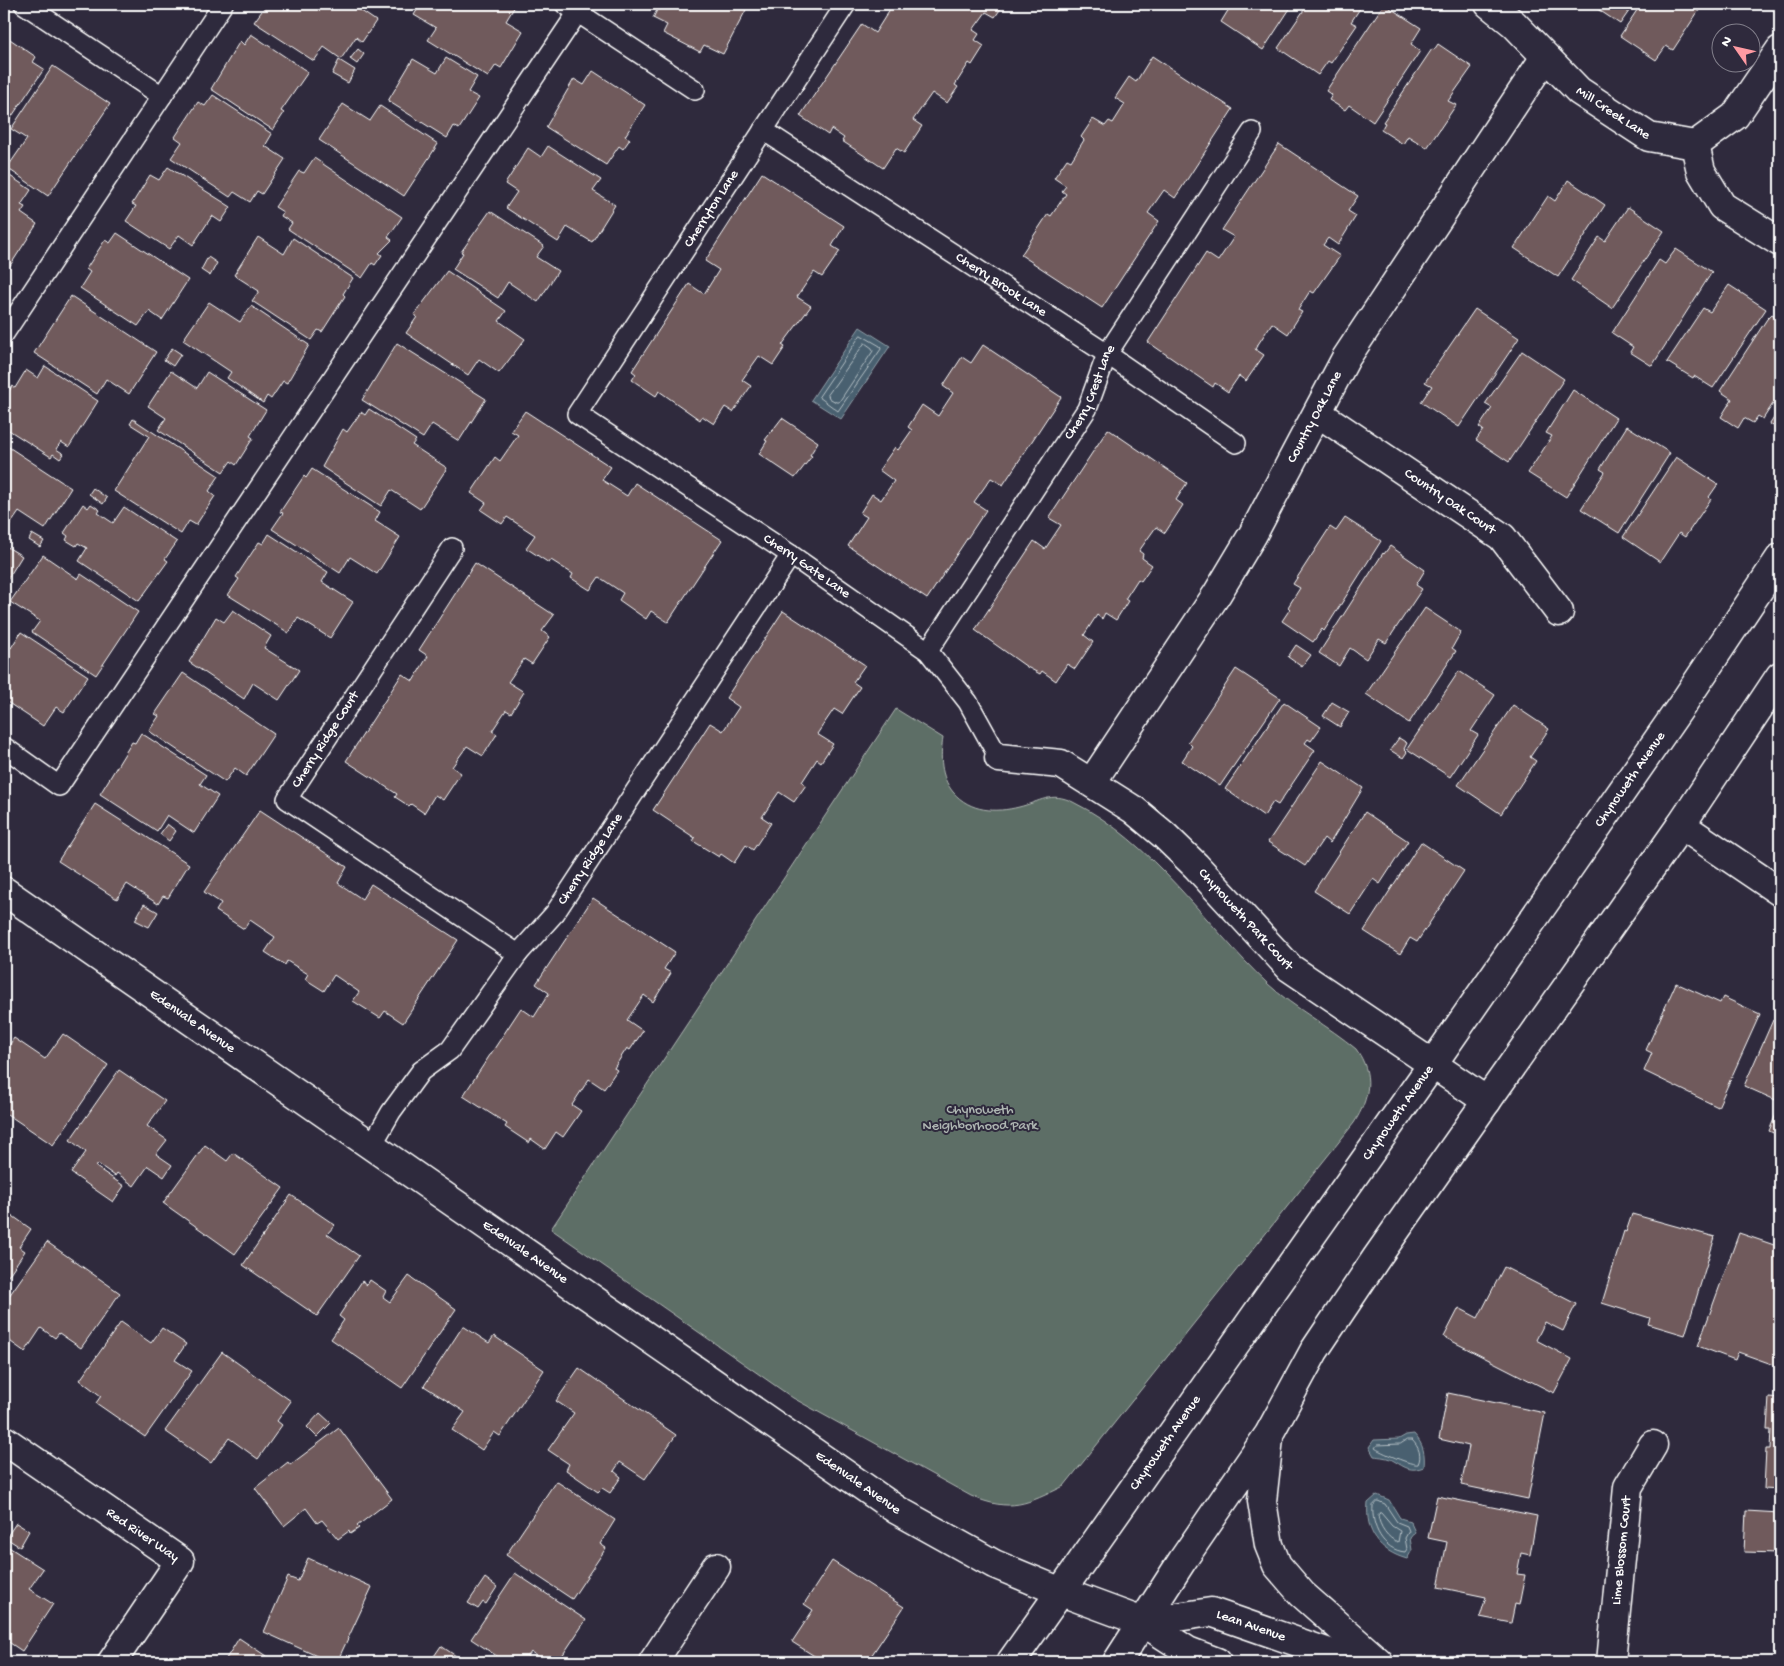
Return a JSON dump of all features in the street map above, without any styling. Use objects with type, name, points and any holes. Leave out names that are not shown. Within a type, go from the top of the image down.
[{"type":"street","name":"Mill Creek Lane","points":[[1489,4],[1514,24],[1579,91],[1649,137],[1695,145]]},
{"type":"street","points":[[1780,50],[1735,116],[1695,145],[1701,171],[1722,206],[1780,242]]},
{"type":"street","name":"Country Oak Lane","points":[[1092,782],[1218,594],[1318,413],[1346,358],[1545,57]]},
{"type":"street","name":"Country Oak Court","points":[[1318,413],[1502,537],[1559,612]]},
{"type":"street","name":"Chynoweth Avenue","points":[[1011,1662],[1432,1065],[1682,705],[1780,558]]},
{"type":"street","points":[[1117,1662],[1269,1434],[1314,1351],[1681,825],[1780,676]]},
{"type":"street","name":"Chynoweth Park Court","points":[[999,758],[1061,764],[1134,810],[1164,835],[1290,968],[1487,1101]]},
{"type":"street","points":[[1681,825],[1780,892]]},
{"type":"street","name":"Edenvale Avenue","points":[[4,891],[897,1510],[994,1564],[1059,1592]]},
{"type":"street","points":[[1269,1434],[1262,1501],[1269,1545],[1277,1565],[1302,1594],[1379,1662]]},
{"type":"street","name":"Red River Way","points":[[4,1440],[180,1562],[112,1662]]},
{"type":"street","name":"Lime Blossom Court","points":[[1611,1662],[1628,1487],[1652,1445]]},
{"type":"street","points":[[653,1662],[716,1567]]},
{"type":"street","name":"Lean Avenue","points":[[1059,1592],[1143,1622],[1188,1651],[1217,1662]]},
{"type":"street","name":"Lean Avenue","points":[[1143,1622],[1211,1612],[1355,1662]]},
{"type":"lane","points":[[24,4],[162,96]]},
{"type":"lane","points":[[4,334],[224,4]]},
{"type":"lane","name":"Cherryton Lane","points":[[577,414],[846,4]]},
{"type":"lane","points":[[4,747],[59,786],[572,8],[695,90]]},
{"type":"lane","name":"Cherry Brook Lane","points":[[763,130],[1107,354],[1236,443]]},
{"type":"lane","name":"Cherry Crest Lane","points":[[928,651],[1087,409],[1107,354],[1252,132]]},
{"type":"lane","name":"Cherry Gate Lane","points":[[577,414],[791,556],[928,651],[968,702],[999,758]]},
{"type":"lane","name":"Cherry Ridge Court","points":[[452,548],[287,799],[518,954]]},
{"type":"lane","name":"Cherry Ridge Lane","points":[[372,1145],[391,1112],[421,1071],[450,1050],[518,954],[555,913],[791,556]]},
{"type":"green space","name":"Chynoweth Neighborhood Park","points":[[896,709],[943,738],[941,759],[943,773],[953,792],[967,804],[984,809],[1001,810],[1058,797],[1073,802],[1102,819],[1129,839],[1177,886],[1268,984],[1356,1049],[1366,1068],[1368,1086],[1364,1104],[1354,1123],[1064,1486],[1029,1502],[1019,1504],[997,1504],[971,1496],[793,1398],[551,1229]]},
{"type":"water","points":[[860,327],[890,346],[841,419],[811,400]]},
{"type":"water","points":[[1414,1434],[1422,1446],[1424,1467],[1408,1468],[1384,1457],[1374,1456],[1369,1447],[1374,1440],[1399,1439],[1406,1435]]},
{"type":"water","points":[[1377,1495],[1389,1500],[1400,1518],[1410,1521],[1415,1532],[1410,1538],[1412,1550],[1407,1559],[1389,1551],[1376,1539],[1372,1531],[1369,1523],[1368,1503]]},
{"type":"building","points":[[267,4],[351,4],[376,21],[362,42],[356,37],[341,59],[324,47],[314,61],[254,22]]},
{"type":"building","points":[[421,4],[511,4],[515,6],[506,21],[523,31],[501,68],[496,65],[488,77],[428,40],[436,28],[414,15]]},
{"type":"building","points":[[660,4],[749,4],[723,54],[704,45],[700,52],[663,33],[667,25],[653,18]]},
{"type":"building","points":[[882,4],[1004,4],[995,17],[986,12],[973,30],[979,34],[975,40],[984,46],[972,65],[969,63],[955,85],[958,87],[947,103],[932,93],[913,120],[922,126],[904,153],[896,148],[883,168],[842,141],[844,138],[831,129],[828,135],[800,116],[862,24],[875,33],[890,9]]},
{"type":"building","points":[[1232,4],[1293,4],[1263,50],[1221,22]]},
{"type":"building","points":[[1308,4],[1363,4],[1351,22],[1357,25],[1331,63],[1328,61],[1318,75],[1278,48]]},
{"type":"building","points":[[1384,4],[1421,28],[1411,44],[1420,51],[1373,122],[1349,105],[1345,110],[1329,100],[1332,95],[1326,91]]},
{"type":"building","points":[[1590,4],[1634,4],[1620,24]]},
{"type":"building","points":[[1641,4],[1703,4],[1673,50],[1666,46],[1656,60],[1620,36]]},
{"type":"building","points":[[251,34],[308,72],[281,111],[284,113],[273,130],[211,89],[240,41],[244,45]]},
{"type":"building","points":[[4,35],[36,57],[33,62],[44,69],[4,128]]},
{"type":"building","points":[[1438,44],[1472,67],[1448,101],[1456,105],[1427,148],[1408,136],[1403,144],[1381,130],[1385,123],[1383,122],[1432,49],[1434,50]]},
{"type":"building","points":[[358,49],[364,54],[357,64],[350,59]]},
{"type":"building","points":[[1152,56],[1233,109],[1175,198],[1164,190],[1148,213],[1159,221],[1102,308],[1021,255],[1048,214],[1051,216],[1066,194],[1062,191],[1066,186],[1054,178],[1067,159],[1071,161],[1084,140],[1081,137],[1093,119],[1105,126],[1109,121],[1113,123],[1125,104],[1115,98],[1129,77],[1136,82]]},
{"type":"building","points":[[446,58],[477,77],[468,92],[479,98],[459,129],[454,126],[447,138],[388,101],[413,59],[437,73]]},
{"type":"building","points":[[339,60],[355,70],[348,83],[332,74]]},
{"type":"building","points":[[53,66],[110,104],[48,196],[7,168],[27,139],[11,129]]},
{"type":"building","points":[[593,71],[645,105],[625,136],[630,139],[623,149],[619,146],[606,165],[546,127],[574,79],[584,85]]},
{"type":"building","points":[[213,95],[272,134],[265,146],[285,159],[262,194],[257,191],[250,202],[234,192],[230,197],[171,158],[182,142],[175,137],[198,102],[205,106]]},
{"type":"building","points":[[343,104],[370,121],[380,106],[438,144],[404,196],[319,140]]},
{"type":"building","points":[[1279,144],[1358,196],[1348,211],[1356,216],[1338,245],[1328,238],[1323,245],[1340,256],[1314,293],[1310,291],[1298,310],[1302,312],[1288,334],[1272,323],[1255,349],[1264,355],[1246,381],[1239,376],[1228,392],[1215,383],[1213,387],[1148,342],[1206,253],[1218,261],[1234,237],[1222,230]]},
{"type":"building","points":[[548,146],[601,180],[593,191],[615,205],[592,242],[567,227],[558,242],[506,208],[517,192],[505,184],[528,148],[541,157]]},
{"type":"building","points":[[314,158],[402,217],[388,237],[392,240],[379,253],[382,255],[375,265],[372,263],[362,278],[288,229],[292,223],[281,216],[283,212],[275,207],[299,171],[304,173]]},
{"type":"building","points":[[168,167],[231,207],[221,222],[212,216],[193,245],[179,235],[169,249],[126,221],[136,206],[132,204],[150,175],[159,180]]},
{"type":"building","points":[[4,172],[31,190],[21,205],[25,207],[21,213],[37,224],[4,275]]},
{"type":"building","points":[[762,173],[844,226],[832,246],[840,251],[822,277],[814,272],[797,297],[811,306],[782,345],[785,347],[773,365],[759,356],[742,380],[751,386],[733,412],[725,407],[714,424],[702,416],[700,420],[659,391],[656,396],[632,380],[636,374],[632,371],[689,284],[704,294],[719,270],[705,261]]},
{"type":"building","points":[[1568,180],[1605,205],[1558,277],[1514,248],[1548,196],[1555,201]]},
{"type":"building","points":[[1628,207],[1664,231],[1612,308],[1571,280],[1599,237],[1605,241]]},
{"type":"building","points":[[490,211],[544,246],[536,257],[558,271],[538,302],[508,282],[498,298],[453,269],[463,253],[461,252]]},
{"type":"building","points":[[117,233],[188,280],[162,320],[149,311],[138,326],[80,288],[90,272],[86,269],[105,240],[110,243]]},
{"type":"building","points":[[258,237],[284,254],[293,238],[353,278],[343,294],[345,296],[322,332],[318,330],[311,340],[252,301],[259,291],[234,275]]},
{"type":"building","points":[[1676,249],[1712,272],[1652,366],[1630,352],[1633,347],[1612,333],[1659,260],[1665,264]]},
{"type":"building","points":[[208,257],[217,263],[210,276],[201,270]]},
{"type":"building","points":[[447,271],[506,311],[499,321],[525,339],[499,373],[479,359],[468,375],[406,333],[417,317],[414,315]]},
{"type":"building","points":[[1729,285],[1766,309],[1713,388],[1667,362],[1703,308],[1710,312]]},
{"type":"building","points":[[71,296],[156,352],[129,394],[106,379],[97,394],[34,353]]},
{"type":"building","points":[[209,302],[240,322],[251,306],[309,345],[287,383],[283,381],[271,399],[267,396],[263,403],[227,378],[231,372],[183,340]]},
{"type":"building","points":[[1475,309],[1519,338],[1459,427],[1421,402],[1432,386],[1425,382]]},
{"type":"building","points":[[1772,314],[1780,319],[1780,393],[1763,419],[1758,416],[1753,423],[1744,418],[1738,428],[1721,417],[1732,399],[1720,391]]},
{"type":"building","points":[[397,343],[486,399],[459,441],[432,424],[423,438],[362,400]]},
{"type":"building","points":[[983,345],[1061,397],[1003,485],[991,478],[974,502],[986,510],[927,599],[848,546],[867,517],[860,513],[872,494],[881,500],[894,481],[879,470],[895,447],[898,450],[912,430],[908,427],[922,405],[938,416],[953,393],[943,386],[962,357],[971,363]]},
{"type":"building","points":[[172,348],[181,354],[173,366],[164,360]]},
{"type":"building","points":[[1522,351],[1564,379],[1509,462],[1476,440],[1483,430],[1479,427],[1492,408],[1485,404]]},
{"type":"building","points":[[45,366],[98,401],[69,447],[61,442],[56,449],[64,454],[60,459],[53,454],[51,457],[4,427],[4,411],[6,407],[4,406],[4,399],[12,386],[15,388],[26,370],[38,378]]},
{"type":"building","points":[[171,371],[197,388],[207,372],[266,410],[250,436],[253,438],[236,465],[231,461],[223,472],[158,430],[166,418],[148,406]]},
{"type":"building","points":[[1573,390],[1616,418],[1566,497],[1528,473],[1552,436],[1546,433]]},
{"type":"building","points":[[369,409],[416,440],[412,445],[447,468],[420,509],[391,490],[381,506],[322,467],[343,429],[347,432],[361,412],[365,415]]},
{"type":"building","points":[[525,411],[611,467],[602,480],[627,496],[635,483],[722,540],[668,622],[651,611],[646,619],[619,600],[623,593],[599,577],[590,590],[571,578],[573,574],[551,560],[549,563],[526,548],[535,535],[507,517],[502,524],[481,510],[486,503],[471,493],[495,457],[500,461],[518,435],[511,431]]},
{"type":"building","points":[[1777,413],[1780,414],[1780,430],[1770,424]]},
{"type":"building","points":[[782,418],[818,442],[810,455],[812,456],[795,478],[759,454],[767,441],[765,440]]},
{"type":"building","points":[[133,419],[219,476],[209,491],[215,496],[196,525],[189,521],[181,534],[114,491],[149,436],[130,424]]},
{"type":"building","points":[[1627,426],[1670,453],[1619,533],[1581,509],[1605,472],[1600,469]]},
{"type":"building","points":[[1108,429],[1187,483],[1176,500],[1183,505],[1165,533],[1156,527],[1139,551],[1143,554],[1142,558],[1152,565],[1141,581],[1138,579],[1125,599],[1128,601],[1116,620],[1105,613],[1102,619],[1097,615],[1084,635],[1093,642],[1075,669],[1067,664],[1056,681],[1042,671],[1040,674],[1027,667],[975,630],[1034,541],[1045,549],[1061,525],[1049,518]]},
{"type":"building","points":[[4,444],[71,488],[45,529],[19,512],[8,528],[4,525]]},
{"type":"building","points":[[1676,457],[1718,484],[1709,497],[1711,499],[1685,537],[1679,533],[1660,562],[1623,537]]},
{"type":"building","points":[[312,469],[380,512],[375,521],[400,537],[377,574],[350,557],[340,573],[272,529],[283,513],[280,512],[304,476],[306,478]]},
{"type":"building","points":[[93,488],[107,498],[103,504],[89,494]]},
{"type":"building","points":[[83,504],[88,508],[91,504],[100,510],[98,513],[113,523],[124,507],[177,542],[165,559],[168,561],[139,601],[79,561],[87,548],[78,543],[76,546],[66,540],[68,536],[64,533]]},
{"type":"building","points":[[1345,518],[1381,541],[1324,631],[1322,629],[1313,642],[1282,621],[1300,588],[1293,584],[1330,527],[1336,531]]},
{"type":"building","points":[[32,534],[44,541],[40,547],[29,540]]},
{"type":"building","points":[[269,534],[328,572],[322,582],[353,602],[330,638],[298,618],[289,633],[228,595],[239,579],[236,577],[259,542],[263,544]]},
{"type":"building","points":[[4,545],[22,556],[4,585]]},
{"type":"building","points":[[1390,546],[1425,570],[1416,585],[1422,589],[1386,643],[1379,639],[1366,659],[1350,648],[1339,666],[1319,653],[1383,553]]},
{"type":"building","points":[[43,555],[78,579],[81,574],[138,612],[96,675],[32,632],[40,621],[10,602]]},
{"type":"building","points":[[475,563],[554,615],[542,631],[550,637],[532,664],[524,659],[508,682],[524,692],[511,713],[506,710],[492,731],[497,734],[483,756],[467,746],[452,767],[461,773],[443,800],[435,795],[424,813],[411,804],[409,806],[395,797],[397,794],[346,761],[402,674],[413,681],[428,656],[419,650]]},
{"type":"building","points":[[1425,608],[1461,632],[1452,648],[1456,651],[1409,723],[1366,694]]},
{"type":"building","points":[[233,610],[271,636],[264,648],[299,670],[279,700],[253,683],[244,699],[189,662],[216,617],[224,622]]},
{"type":"building","points":[[783,611],[865,665],[853,682],[860,687],[842,714],[834,709],[817,734],[833,744],[821,762],[817,759],[802,782],[806,785],[794,802],[779,792],[762,817],[771,823],[753,850],[746,845],[734,863],[721,854],[719,857],[693,841],[695,838],[653,810],[710,723],[723,731],[739,707],[726,698]]},
{"type":"building","points":[[21,632],[88,676],[64,712],[56,707],[43,726],[4,700],[4,644],[11,648]]},
{"type":"building","points":[[1296,645],[1311,655],[1302,667],[1288,657]]},
{"type":"building","points":[[1236,669],[1280,698],[1220,786],[1182,761],[1192,746],[1188,742]]},
{"type":"building","points":[[1459,671],[1495,695],[1471,731],[1478,735],[1450,777],[1407,749]]},
{"type":"building","points":[[183,673],[274,734],[246,776],[235,768],[225,782],[149,731],[159,716],[155,714]]},
{"type":"building","points":[[1284,702],[1321,727],[1311,741],[1308,739],[1305,743],[1315,750],[1278,805],[1273,802],[1264,816],[1225,789]]},
{"type":"building","points":[[1332,702],[1349,712],[1340,727],[1323,716]]},
{"type":"building","points":[[1513,705],[1549,729],[1530,757],[1536,761],[1501,814],[1458,785]]},
{"type":"building","points":[[141,733],[206,775],[200,784],[218,796],[194,833],[167,815],[157,831],[100,794],[132,742],[135,743]]},
{"type":"building","points":[[1399,738],[1407,743],[1404,749],[1407,752],[1403,758],[1390,750]]},
{"type":"building","points":[[1322,761],[1363,788],[1330,843],[1324,838],[1305,866],[1268,842]]},
{"type":"building","points":[[95,804],[189,864],[168,898],[163,896],[158,904],[127,884],[117,899],[58,861]]},
{"type":"building","points":[[260,810],[347,867],[338,883],[362,899],[371,884],[458,940],[403,1023],[385,1011],[380,1018],[353,1001],[359,992],[334,975],[324,991],[305,979],[308,974],[287,961],[285,965],[265,952],[275,937],[250,920],[244,929],[216,911],[221,903],[204,892]]},
{"type":"building","points":[[1365,812],[1408,841],[1380,884],[1373,879],[1350,914],[1314,891]]},
{"type":"building","points":[[167,824],[176,831],[169,841],[160,834]]},
{"type":"building","points":[[1421,842],[1464,871],[1417,942],[1410,938],[1400,954],[1364,931]]},
{"type":"building","points":[[593,898],[675,952],[664,969],[671,973],[653,1002],[644,995],[627,1020],[643,1031],[630,1050],[627,1048],[614,1068],[617,1070],[604,1089],[589,1079],[572,1105],[581,1111],[563,1137],[556,1132],[545,1149],[531,1139],[529,1143],[505,1127],[507,1124],[463,1096],[521,1008],[534,1017],[549,993],[536,984]]},
{"type":"building","points":[[144,904],[158,912],[149,927],[135,920]]},
{"type":"building","points":[[1676,983],[1720,1003],[1723,997],[1760,1014],[1718,1107],[1644,1071],[1652,1053],[1646,1050]]},
{"type":"building","points":[[1773,1020],[1780,1023],[1780,1102],[1744,1086]]},
{"type":"building","points":[[63,1034],[108,1065],[53,1145],[4,1112],[4,1053],[14,1038],[45,1059]]},
{"type":"building","points":[[119,1070],[165,1101],[147,1126],[167,1140],[156,1154],[172,1165],[164,1177],[148,1166],[134,1186],[117,1173],[115,1176],[98,1164],[96,1167],[124,1186],[113,1202],[71,1173],[86,1152],[70,1140]]},
{"type":"building","points":[[1780,1105],[1780,1136],[1769,1131]]},
{"type":"building","points":[[205,1145],[227,1161],[233,1153],[283,1188],[235,1254],[163,1203]]},
{"type":"building","points":[[291,1195],[335,1225],[327,1234],[359,1256],[317,1316],[243,1265]]},
{"type":"building","points":[[7,1212],[31,1229],[19,1247],[25,1251],[4,1282],[4,1217]]},
{"type":"building","points":[[1632,1214],[1715,1237],[1685,1335],[1648,1324],[1650,1318],[1602,1303],[1624,1231],[1626,1232]]},
{"type":"building","points":[[1739,1233],[1780,1247],[1778,1256],[1780,1257],[1780,1367],[1738,1352],[1735,1360],[1698,1346]]},
{"type":"building","points":[[47,1242],[120,1293],[81,1348],[59,1333],[55,1338],[41,1328],[25,1352],[4,1337],[4,1303]]},
{"type":"building","points":[[1504,1267],[1576,1304],[1563,1331],[1545,1322],[1536,1340],[1572,1359],[1554,1393],[1444,1337],[1459,1308],[1478,1318]]},
{"type":"building","points":[[409,1276],[456,1309],[402,1388],[331,1339],[344,1320],[339,1316],[362,1281],[367,1285],[370,1280],[386,1291],[383,1297],[390,1302]]},
{"type":"building","points":[[121,1322],[151,1343],[162,1328],[186,1344],[175,1360],[192,1371],[145,1437],[96,1403],[101,1396],[80,1380]]},
{"type":"building","points":[[463,1326],[489,1343],[494,1336],[544,1370],[500,1436],[494,1432],[482,1450],[452,1430],[465,1412],[424,1386]]},
{"type":"building","points":[[222,1352],[291,1401],[277,1421],[282,1425],[258,1459],[229,1438],[211,1463],[165,1431]]},
{"type":"building","points":[[579,1368],[676,1435],[645,1479],[620,1462],[614,1471],[621,1477],[610,1493],[602,1488],[598,1492],[566,1470],[569,1464],[548,1450],[574,1413],[556,1401]]},
{"type":"building","points":[[1448,1393],[1545,1413],[1528,1499],[1461,1485],[1469,1446],[1439,1439]]},
{"type":"building","points":[[1769,1397],[1780,1398],[1780,1490],[1764,1489],[1766,1449],[1770,1449],[1771,1430],[1767,1430]]},
{"type":"building","points":[[320,1413],[331,1423],[317,1437],[307,1427]]},
{"type":"building","points":[[339,1428],[392,1499],[357,1526],[359,1528],[350,1534],[349,1531],[338,1539],[322,1520],[317,1523],[306,1508],[284,1526],[255,1488],[288,1462],[290,1465]]},
{"type":"building","points":[[556,1481],[615,1520],[600,1544],[606,1548],[572,1599],[506,1555]]},
{"type":"building","points":[[1437,1496],[1537,1516],[1530,1555],[1521,1553],[1517,1574],[1525,1575],[1519,1605],[1515,1604],[1511,1623],[1480,1617],[1486,1597],[1438,1587],[1447,1542],[1428,1538]]},
{"type":"building","points":[[1746,1511],[1780,1513],[1780,1600],[1776,1600],[1779,1553],[1744,1552]]},
{"type":"building","points":[[16,1523],[29,1531],[20,1547],[6,1538]]},
{"type":"building","points":[[4,1544],[43,1569],[29,1589],[53,1604],[22,1651],[4,1639]]},
{"type":"building","points":[[308,1558],[372,1587],[337,1662],[330,1662],[264,1632],[288,1577],[298,1581]]},
{"type":"building","points":[[832,1561],[904,1607],[867,1662],[824,1662],[792,1642],[813,1610],[804,1604]]},
{"type":"building","points":[[515,1573],[586,1620],[558,1662],[547,1662],[531,1652],[524,1662],[506,1662],[471,1639]]},
{"type":"building","points":[[485,1578],[497,1587],[486,1604],[483,1602],[478,1609],[468,1603]]},
{"type":"building","points":[[239,1638],[275,1662],[224,1662]]},
{"type":"building","points":[[441,1646],[465,1662],[430,1662]]}]
